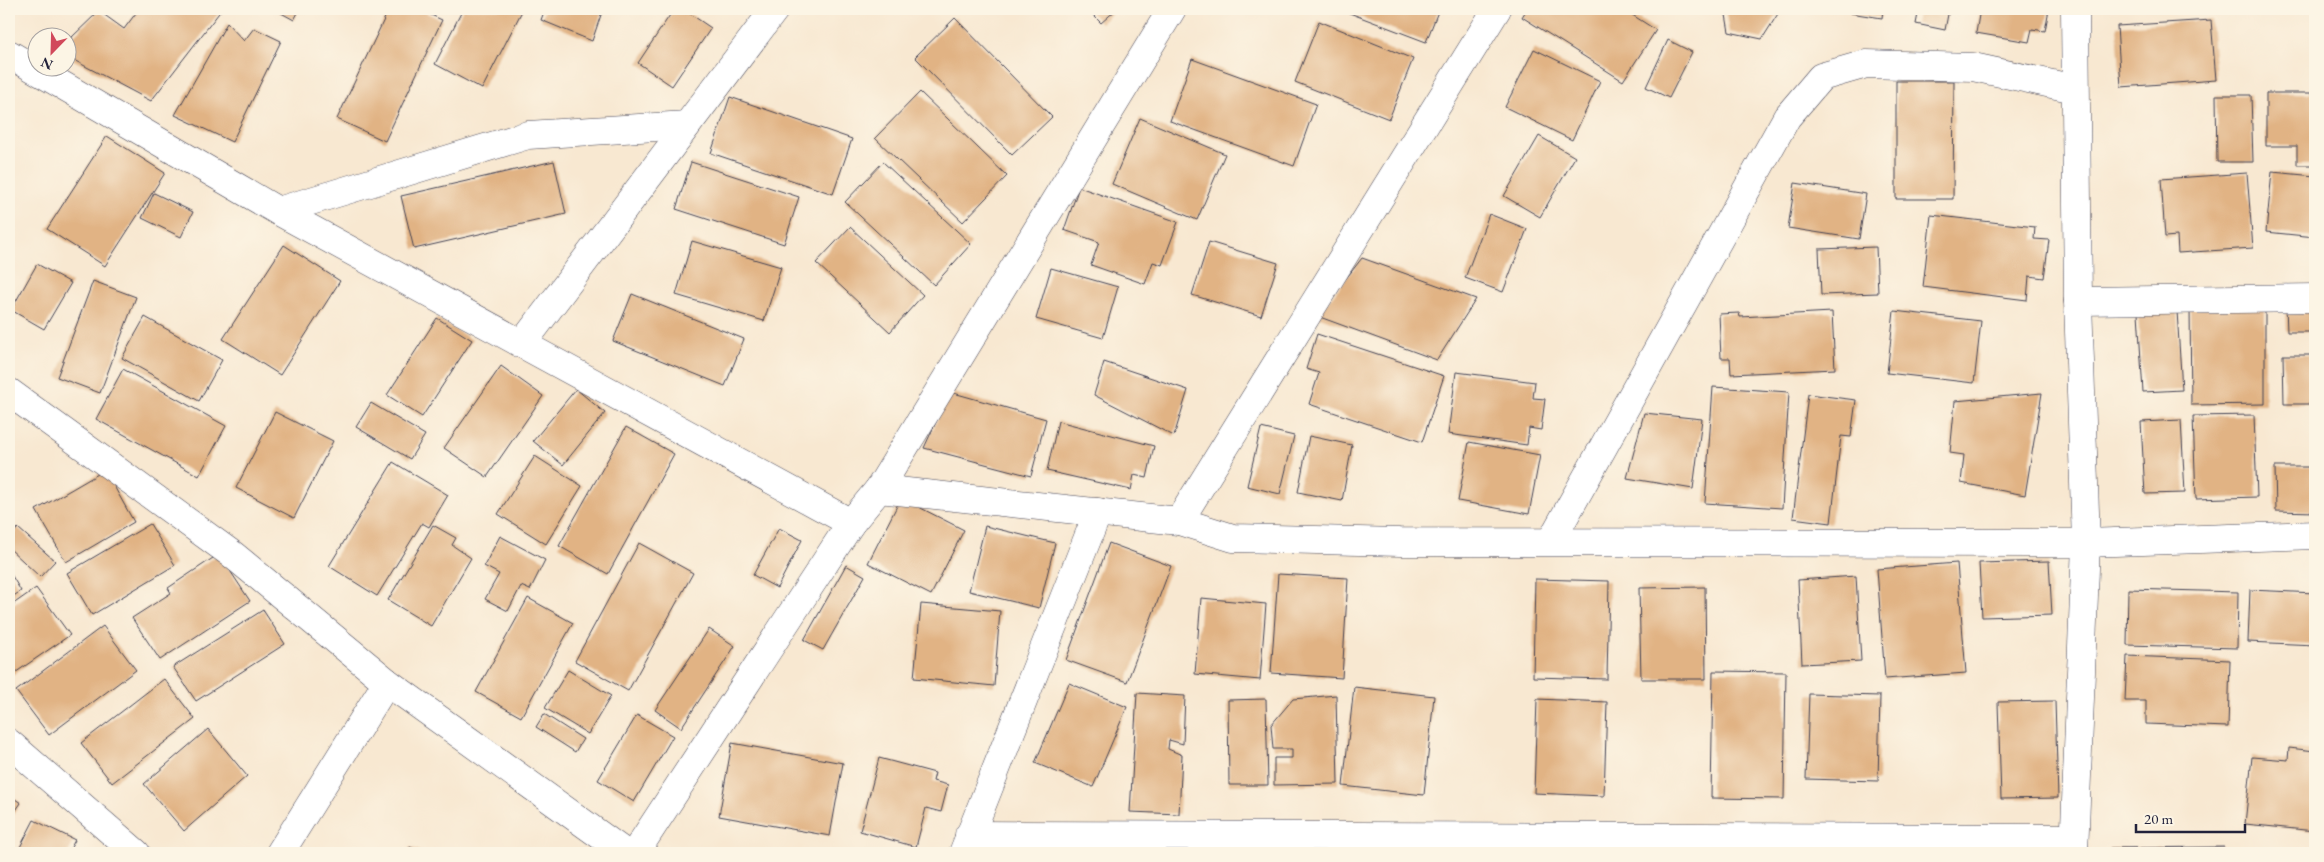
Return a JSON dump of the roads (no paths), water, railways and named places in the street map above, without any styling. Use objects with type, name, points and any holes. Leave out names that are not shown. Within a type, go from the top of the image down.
[{"type":"street","points":[[522,344],[775,9]]},
{"type":"street","points":[[635,853],[851,522],[880,489],[1172,9]]},
{"type":"street","points":[[1179,520],[1497,9]]},
{"type":"street","points":[[1098,512],[966,844],[2074,846],[2086,543],[2078,301],[2075,9]]},
{"type":"street","points":[[9,54],[278,211],[851,522]]},
{"type":"street","points":[[1551,541],[1787,117],[1821,78],[1866,64],[1973,67],[2075,89]]},
{"type":"street","points":[[278,211],[528,135],[687,125]]},
{"type":"street","points":[[2078,301],[2315,298]]},
{"type":"street","points":[[9,392],[233,555],[388,682],[625,853]]},
{"type":"street","points":[[880,489],[1179,520],[1233,538],[1400,542],[2086,543],[2315,535]]},
{"type":"street","points":[[280,853],[388,682]]},
{"type":"street","points":[[9,743],[136,853]]}]
